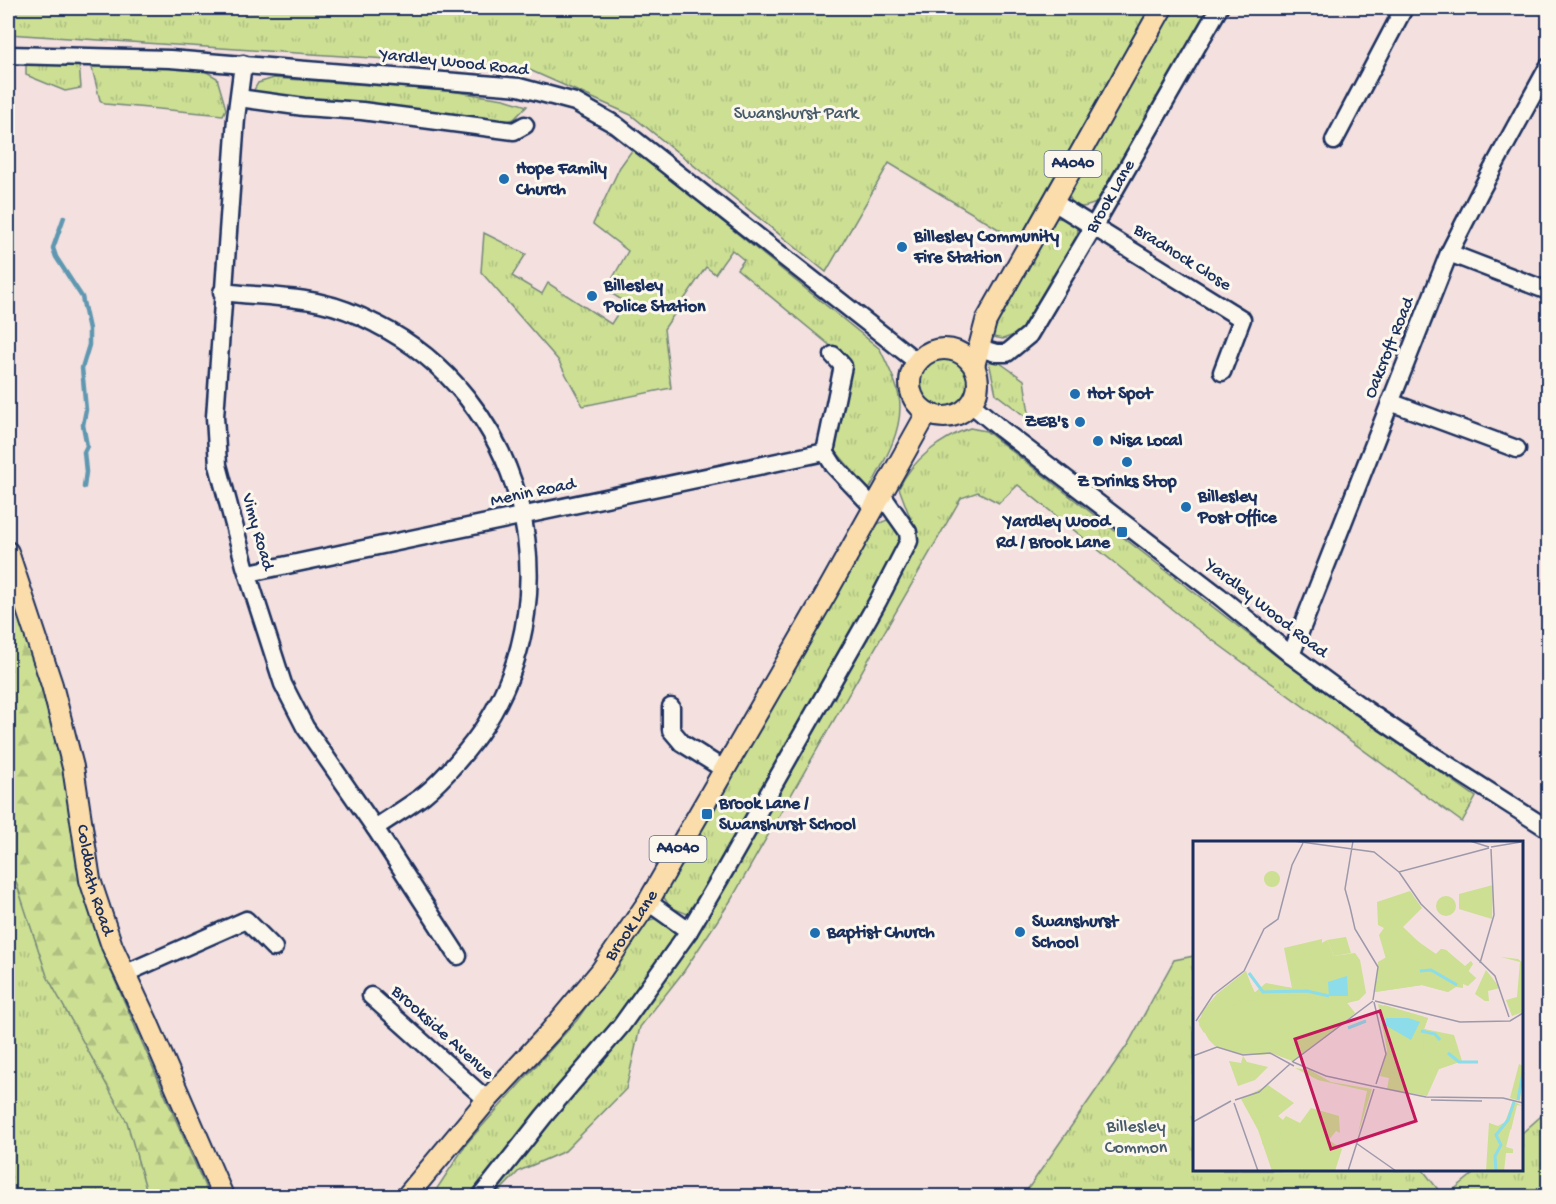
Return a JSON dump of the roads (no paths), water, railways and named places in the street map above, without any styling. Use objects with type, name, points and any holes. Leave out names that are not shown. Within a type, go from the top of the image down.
[{"type":"main road","name":"A4040","points":[[977,357],[986,321],[1162,8]]},
{"type":"main road","name":"A4040","points":[[948,348],[965,340],[986,321]]},
{"type":"main road","points":[[948,348],[977,357],[978,385],[971,404],[959,414],[951,417],[927,413],[916,403],[910,390],[910,375],[916,361],[930,351],[948,348]]},
{"type":"main road","name":"Brook Lane","points":[[407,1197],[487,1100],[550,1032],[601,971],[648,902],[927,413]]},
{"type":"main road","name":"Coldbath Road","points":[[8,552],[52,685],[73,767],[90,880],[112,946],[223,1197]]},
{"type":"street","name":"Brook Lane","points":[[977,357],[1007,353],[1029,335],[1219,8]]},
{"type":"street","points":[[1334,141],[1404,8]]},
{"type":"street","name":"Yardley Wood Road","points":[[8,55],[243,64],[519,87],[574,102],[616,125],[916,361]]},
{"type":"street","name":"Vimy Road","points":[[243,64],[238,98],[222,292],[214,417],[218,465],[283,684],[305,727],[375,828],[458,956]]},
{"type":"street","name":"Oakcroft Road","points":[[1291,655],[1449,253],[1480,189],[1548,67]]},
{"type":"street","points":[[238,98],[304,107],[362,111],[514,131],[525,124]]},
{"type":"street","name":"Bradnock Close","points":[[1052,201],[1242,319],[1222,372]]},
{"type":"street","points":[[1449,253],[1548,291]]},
{"type":"street","points":[[222,292],[321,303],[349,311],[378,324],[406,342],[434,363],[459,387],[483,420],[504,458],[524,515],[529,557],[528,607],[520,649],[506,684],[486,724],[458,760],[425,794],[375,828]]},
{"type":"street","points":[[481,1197],[544,1116],[621,1026],[689,931],[872,611],[909,541],[908,532],[878,502],[834,466],[825,452],[843,366],[833,355]]},
{"type":"street","points":[[1390,402],[1517,449]]},
{"type":"street","name":"Yardley Wood Road","points":[[971,404],[1219,596],[1291,655],[1434,756],[1548,829]]},
{"type":"street","name":"Menin Road","points":[[249,573],[825,452]]},
{"type":"street","points":[[670,707],[671,730],[682,743],[725,770]]},
{"type":"street","points":[[648,902],[689,931]]},
{"type":"street","points":[[124,974],[246,920],[274,948]]},
{"type":"street","name":"Brookside Avenue","points":[[371,996],[487,1100]]},
{"type":"waterway","points":[[64,217],[53,248],[56,257],[82,297],[89,329],[89,345],[82,368],[86,410],[83,425],[87,446],[84,452],[86,472],[84,487]]},
{"type":"place","name":"Hope Family Church","points":[[504,179]]},
{"type":"place","name":"Billesley Community Fire Station","points":[[902,247]]},
{"type":"place","name":"Billesley Police Station","points":[[592,296]]},
{"type":"place","name":"Hot Spot","points":[[1075,394]]},
{"type":"place","name":"ZEB's","points":[[1080,422]]},
{"type":"place","name":"Nisa Local","points":[[1098,441]]},
{"type":"place","name":"Z Drinks Stop","points":[[1127,462]]},
{"type":"place","name":"Billesley Post Office","points":[[1186,507]]},
{"type":"place","name":"Yardley Wood Rd / Brook Lane","points":[[1122,532]]},
{"type":"place","name":"Brook Lane / Swanshurst School","points":[[707,814]]},
{"type":"place","name":"Swanshurst School","points":[[1020,932]]},
{"type":"place","name":"Baptist Church","points":[[815,933]]},
{"type":"park label","name":"Swanshurst Park","points":[[796,114]]},
{"type":"park label","name":"Billesley Common","points":[[1136,1137]]}]
